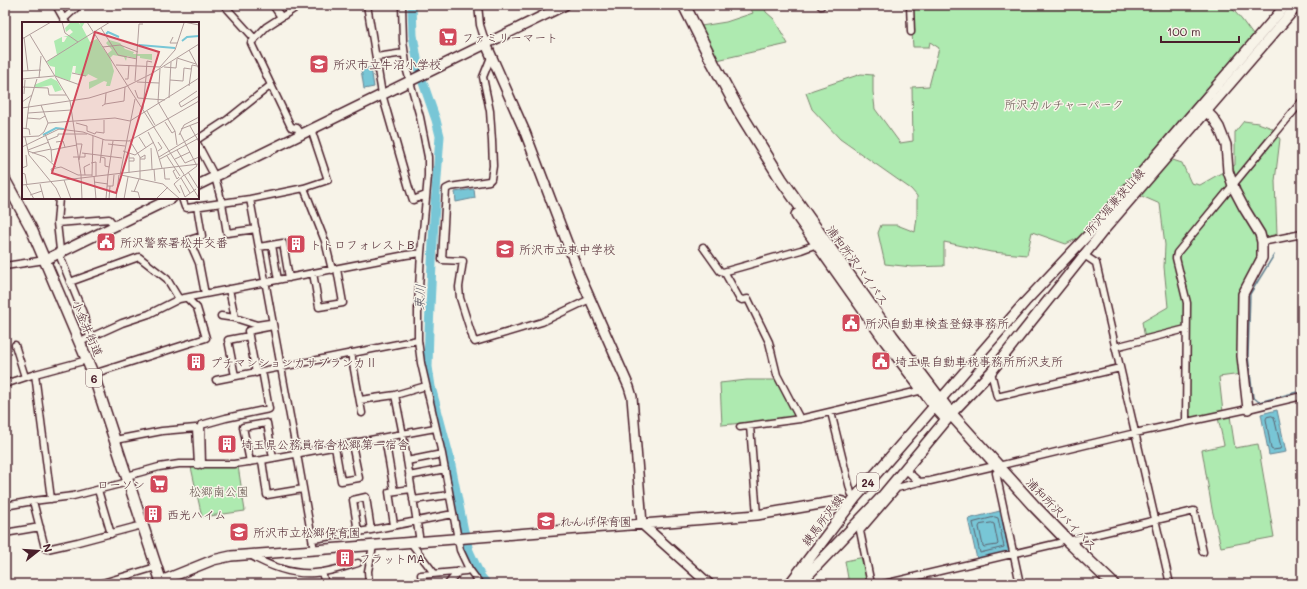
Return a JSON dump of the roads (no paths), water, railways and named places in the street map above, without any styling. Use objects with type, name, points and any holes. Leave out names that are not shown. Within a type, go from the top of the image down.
[{"type":"highway","name":"浦和所沢バイパス","points":[[676,5],[700,54],[733,114],[779,189],[923,390],[938,403]]},
{"type":"highway","name":"浦和所沢バイパス","points":[[684,5],[739,111],[781,179],[938,403],[995,469],[1103,584]]},
{"type":"highway","name":"浦和所沢バイパス","points":[[1064,542],[1113,584]]},
{"type":"main road","name":"小金井街道","points":[[5,180],[10,198],[24,214],[88,360],[162,582]]},
{"type":"main road","name":"練馬所沢線","points":[[790,584],[855,498],[938,403]]},
{"type":"main road","name":"練馬所沢線","points":[[799,584],[882,497],[949,417]]},
{"type":"street","points":[[56,5],[65,21],[79,5]]},
{"type":"street","points":[[224,5],[254,38]]},
{"type":"street","points":[[273,5],[280,17]]},
{"type":"street","points":[[300,5],[266,27],[254,38],[251,43],[291,126],[297,128],[301,134]]},
{"type":"street","points":[[367,5],[382,94],[409,188],[413,200],[426,195]]},
{"type":"street","points":[[402,5],[404,53],[428,156],[428,176],[418,306],[418,340],[421,364],[442,454],[460,550],[476,582]]},
{"type":"street","points":[[478,5],[480,25],[491,57],[531,146],[576,267],[632,397],[642,524],[709,584]]},
{"type":"street","points":[[199,185],[565,5]]},
{"type":"street","points":[[910,5],[911,32]]},
{"type":"street","name":"所沢堀兼狭山線","points":[[949,417],[991,372],[1286,5]]},
{"type":"street","name":"所沢堀兼狭山線","points":[[938,403],[1025,302],[1298,5]]},
{"type":"street","points":[[376,57],[404,53]]},
{"type":"street","points":[[491,57],[484,76],[490,111],[492,141],[493,166],[490,179],[489,181],[450,187],[446,190],[442,260],[463,261],[459,287],[460,298],[473,339],[475,342],[531,326],[590,299]]},
{"type":"street","points":[[199,138],[227,120],[271,85]]},
{"type":"street","points":[[1186,422],[1187,303],[1176,258],[1177,253],[1302,101]]},
{"type":"street","points":[[1203,108],[1219,127],[1226,146],[1228,171],[1244,208],[1260,234],[1262,242],[1262,258],[1243,294],[1242,356],[1248,409]]},
{"type":"street","points":[[182,199],[185,207],[187,208],[250,199],[304,188],[328,180],[310,130]]},
{"type":"street","points":[[199,147],[215,177],[222,203],[227,233],[256,229]]},
{"type":"street","points":[[304,188],[334,269],[343,303],[319,307],[313,273]]},
{"type":"street","points":[[59,199],[57,223],[61,260],[83,313],[90,337]]},
{"type":"street","points":[[5,266],[45,260],[170,199]]},
{"type":"street","points":[[250,199],[314,550]]},
{"type":"street","points":[[197,206],[202,236],[189,240],[199,263],[205,294]]},
{"type":"street","points":[[57,223],[109,220],[115,226]]},
{"type":"street","points":[[1262,242],[1302,234]]},
{"type":"street","points":[[259,247],[283,243],[289,278]]},
{"type":"street","points":[[723,272],[817,244]]},
{"type":"street","points":[[272,245],[278,280]]},
{"type":"street","points":[[703,247],[720,271],[725,273],[739,298],[742,300],[748,299],[769,342],[777,375],[800,419]]},
{"type":"street","points":[[80,342],[122,323],[150,314],[179,299],[406,255],[421,254]]},
{"type":"street","points":[[1084,255],[1096,263],[1170,584]]},
{"type":"street","points":[[70,282],[139,257],[166,279],[179,299]]},
{"type":"street","points":[[229,289],[235,318]]},
{"type":"street","points":[[93,374],[206,338],[197,308],[187,298]]},
{"type":"street","points":[[221,316],[235,318],[257,325],[273,324]]},
{"type":"street","points":[[256,373],[248,331],[273,324]]},
{"type":"street","points":[[1115,347],[1186,329]]},
{"type":"street","points":[[235,376],[228,340],[249,336]]},
{"type":"street","points":[[216,380],[418,340]]},
{"type":"street","points":[[15,344],[25,377]]},
{"type":"street","points":[[351,353],[362,413]]},
{"type":"street","points":[[5,384],[35,374],[88,360]]},
{"type":"street","points":[[991,372],[997,397],[1120,368]]},
{"type":"street","points":[[35,374],[51,499]]},
{"type":"street","points":[[200,465],[201,425],[270,409],[263,376]]},
{"type":"street","points":[[360,400],[395,395],[426,386]]},
{"type":"street","points":[[740,427],[800,419],[923,390]]},
{"type":"street","points":[[395,395],[403,435],[416,521],[415,542],[434,573]]},
{"type":"street","points":[[871,584],[860,531],[897,488],[919,482],[995,469],[1134,433],[1302,396]]},
{"type":"street","points":[[831,412],[851,493],[855,498]]},
{"type":"street","points":[[250,462],[243,427],[267,423],[274,458]]},
{"type":"street","points":[[750,426],[757,515]]},
{"type":"street","points":[[115,440],[162,431],[196,428],[200,465]]},
{"type":"street","points":[[5,506],[34,500],[73,496],[98,490],[159,467],[179,464],[200,465],[250,462],[435,428]]},
{"type":"street","points":[[385,438],[394,491]]},
{"type":"street","points":[[335,447],[341,481],[359,478],[352,444]]},
{"type":"street","points":[[407,461],[442,454]]},
{"type":"street","points":[[262,460],[267,495],[304,489]]},
{"type":"street","points":[[409,476],[445,469]]},
{"type":"street","points":[[905,469],[919,482]]},
{"type":"street","points":[[995,469],[1020,584]]},
{"type":"street","points":[[394,525],[389,492],[411,489]]},
{"type":"street","points":[[98,490],[111,534]]},
{"type":"street","points":[[413,500],[449,495]]},
{"type":"street","points":[[358,532],[353,500],[366,497],[371,530]]},
{"type":"street","points":[[34,500],[45,548],[47,549],[142,525]]},
{"type":"street","points":[[162,582],[217,558],[248,554],[373,546],[757,515],[838,501],[843,502],[848,507]]},
{"type":"street","points":[[884,584],[1194,511],[1203,552]]},
{"type":"street","points":[[312,539],[371,530],[453,514]]},
{"type":"street","points":[[5,534],[40,527]]},
{"type":"street","points":[[369,584],[368,571],[373,546]]},
{"type":"street","points":[[248,554],[272,566],[292,572],[322,572],[358,563]]},
{"type":"street","points":[[99,584],[156,567]]},
{"type":"street","points":[[421,575],[470,569]]},
{"type":"street","points":[[448,584],[459,571]]},
{"type":"street","points":[[322,572],[325,584]]},
{"type":"water","points":[[371,68],[374,87],[364,89],[361,69]]},
{"type":"water","points":[[474,189],[475,198],[456,202],[455,192]]},
{"type":"water","points":[[1277,410],[1286,452],[1269,455],[1261,414]]},
{"type":"water","points":[[1000,511],[1009,551],[977,559],[968,519]]},
{"type":"waterway","name":"東川","points":[[412,5],[413,35],[419,71],[440,136],[434,220],[428,367],[431,387],[449,455],[469,551],[481,577],[487,584]]},
{"type":"waterway","points":[[1274,255],[1250,294],[1248,356],[1253,397],[1259,402],[1297,392]]},
{"type":"place","name":"ファミリーマート","points":[[448,37]]},
{"type":"place","name":"所沢市立牛沼小学校","points":[[319,64]]},
{"type":"place","name":"所沢警察署松井交番","points":[[106,242]]},
{"type":"place","name":"トトロフォレストB","points":[[296,244]]},
{"type":"place","name":"所沢市立東中学校","points":[[505,249]]},
{"type":"place","name":"所沢自動車検査登録事務所","points":[[851,323]]},
{"type":"place","name":"埼玉県自動車税事務所所沢支所","points":[[881,361]]},
{"type":"place","name":"プチマンションカサブランカⅡ","points":[[196,362]]},
{"type":"place","name":"埼玉県公務員宿舎松郷第一宿舎","points":[[227,444]]},
{"type":"place","name":"ローソン","points":[[159,484]]},
{"type":"place","name":"西光ハイム","points":[[153,514]]},
{"type":"place","name":"れんげ保育園","points":[[546,521]]},
{"type":"place","name":"所沢市立松郷保育園","points":[[239,532]]},
{"type":"place","name":"フラットMA","points":[[345,558]]},
{"type":"park label","name":"所沢カルチャーパーク","points":[[1064,104]]},
{"type":"park label","name":"松郷南公園","points":[[219,491]]}]
